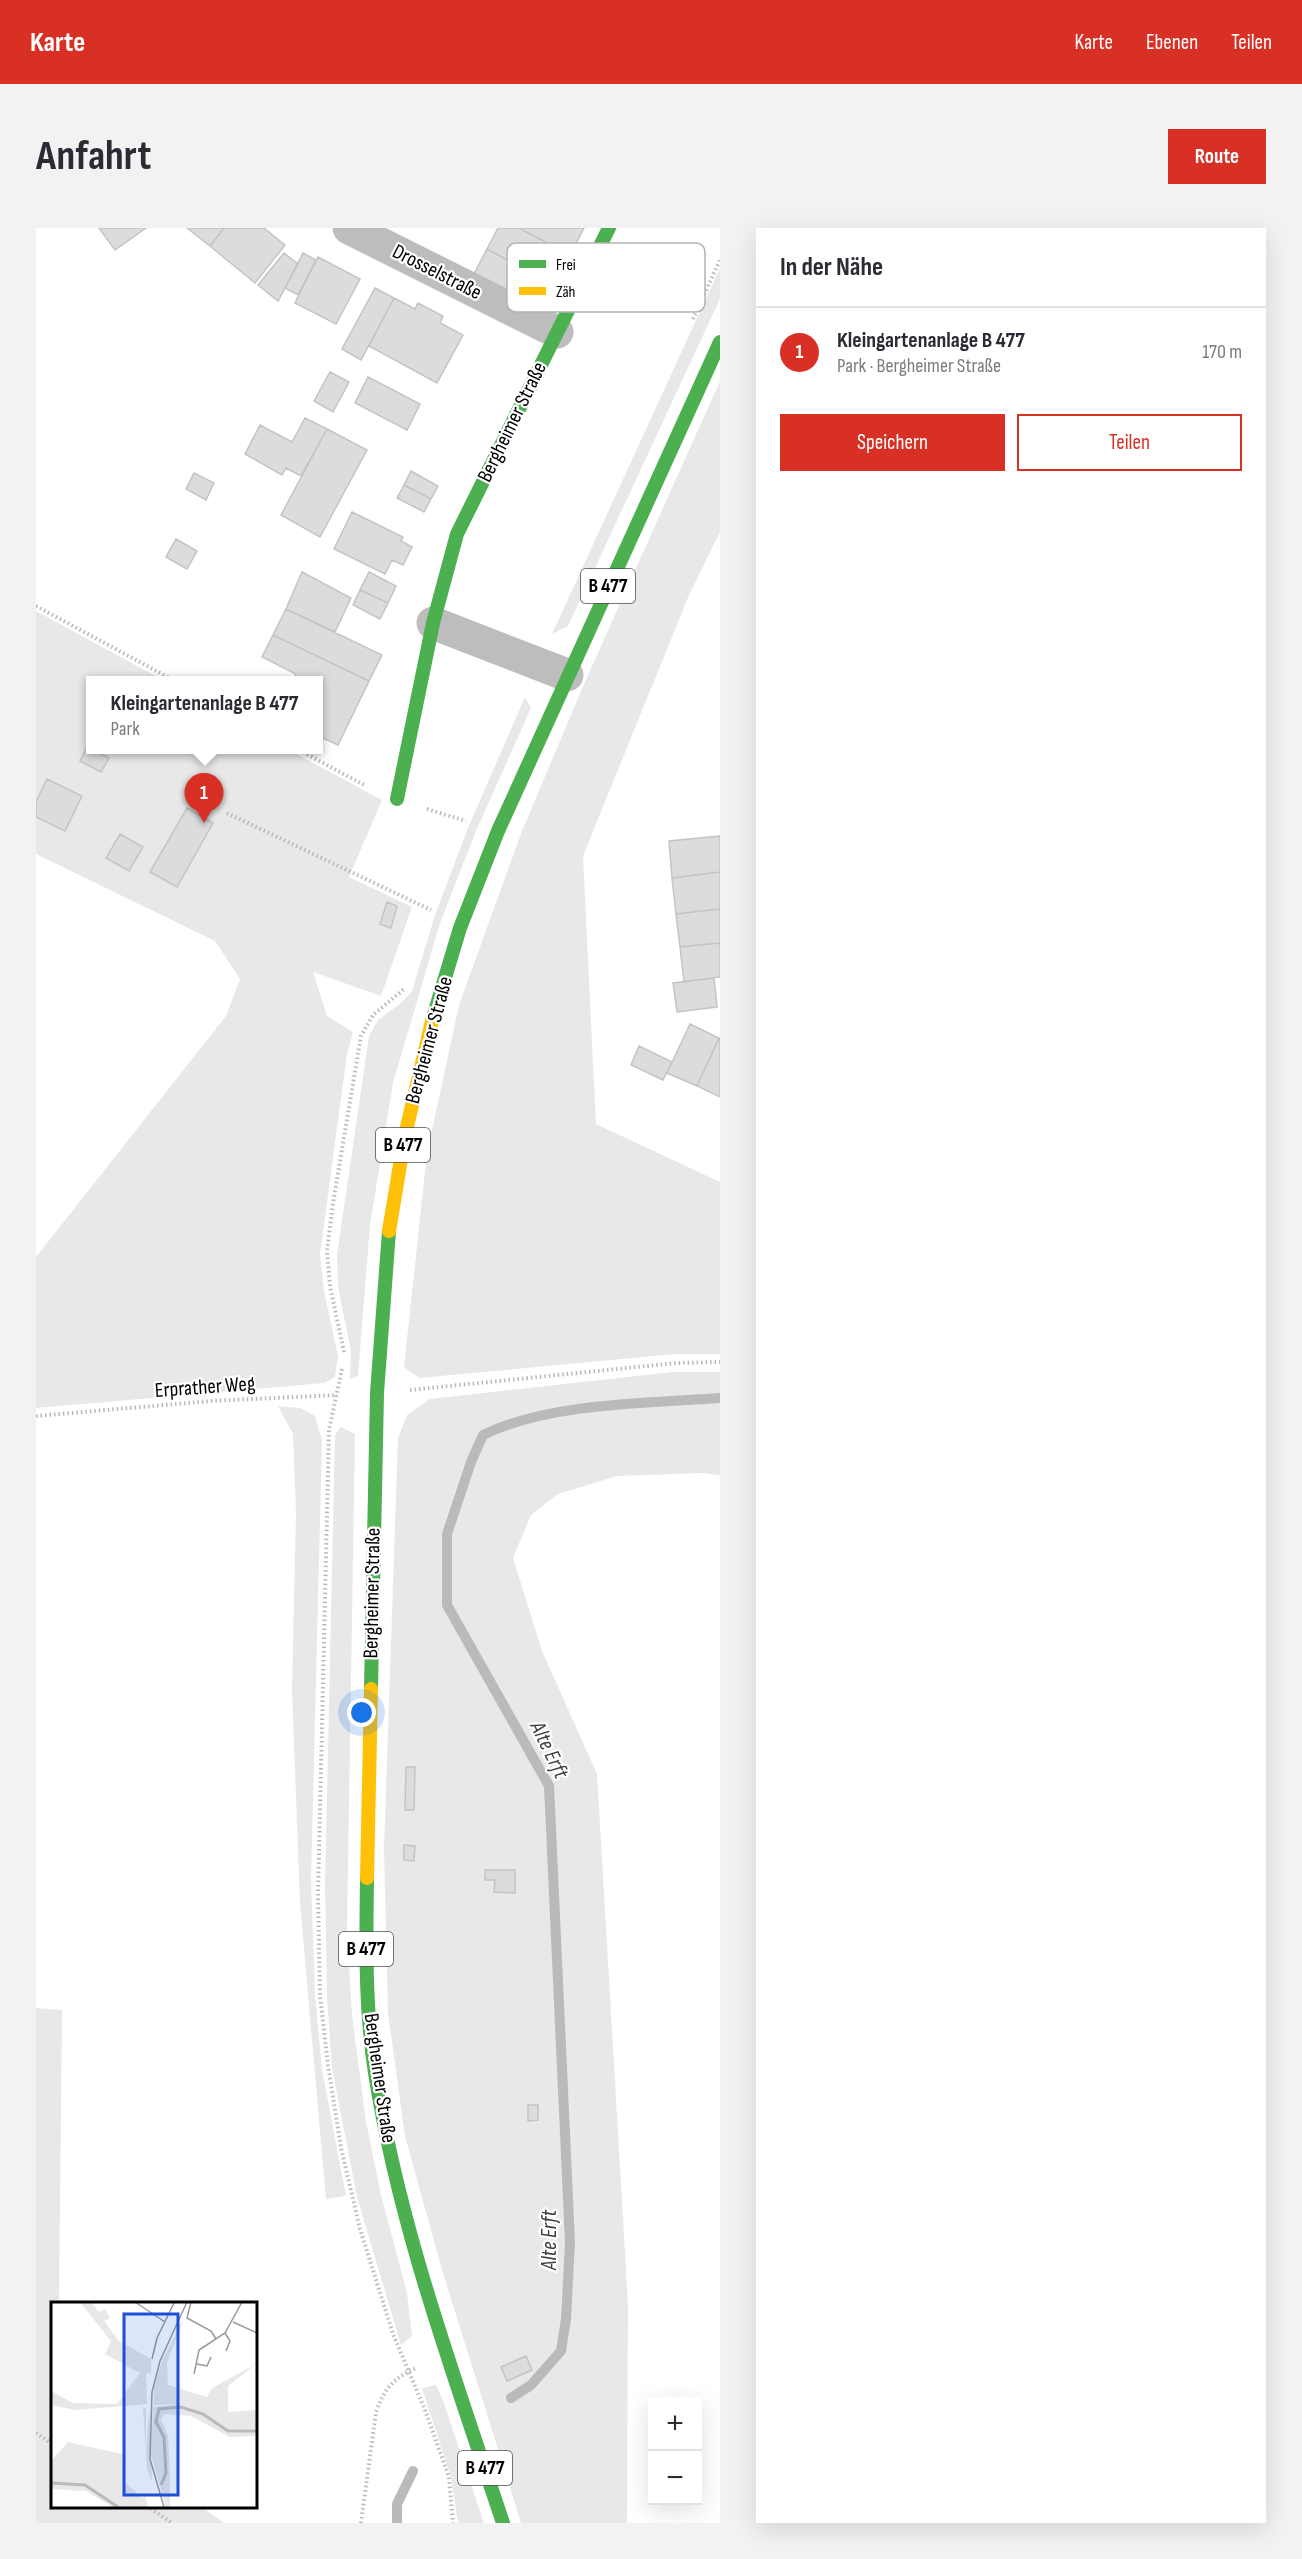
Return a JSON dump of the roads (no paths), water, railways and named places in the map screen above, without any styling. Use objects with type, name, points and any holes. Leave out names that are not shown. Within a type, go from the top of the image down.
[{"type":"main road","name":"Bergheimer Straße","points":[[602,243],[609,228]]},
{"type":"main road","name":"Bergheimer Straße","points":[[397,800],[434,623],[458,534],[567,312]]},
{"type":"main road","name":"Bergheimer Straße","points":[[503,2523],[411,2232],[388,2142],[375,2071],[366,1946],[377,1393],[390,1222],[405,1135],[427,1036],[460,928],[498,831],[567,675],[720,342]]},
{"type":"street","name":"Drosselstraße","points":[[349,228],[507,307]]},
{"type":"street","name":"Drosselstraße","points":[[517,312],[557,332]]},
{"type":"street","points":[[434,623],[567,675]]},
{"type":"waterway","name":"Alte Erft","points":[[511,2398],[531,2385],[561,2351],[566,2319],[570,2242],[549,1786],[447,1605],[447,1534],[471,1462],[483,1435],[537,1416],[598,1406],[720,1398]]},
{"type":"waterway","name":"Alte Erft","points":[[397,2523],[397,2504],[413,2471]]},
{"type":"place","name":"Kleingartenanlage B 477","points":[[204,823]]}]
